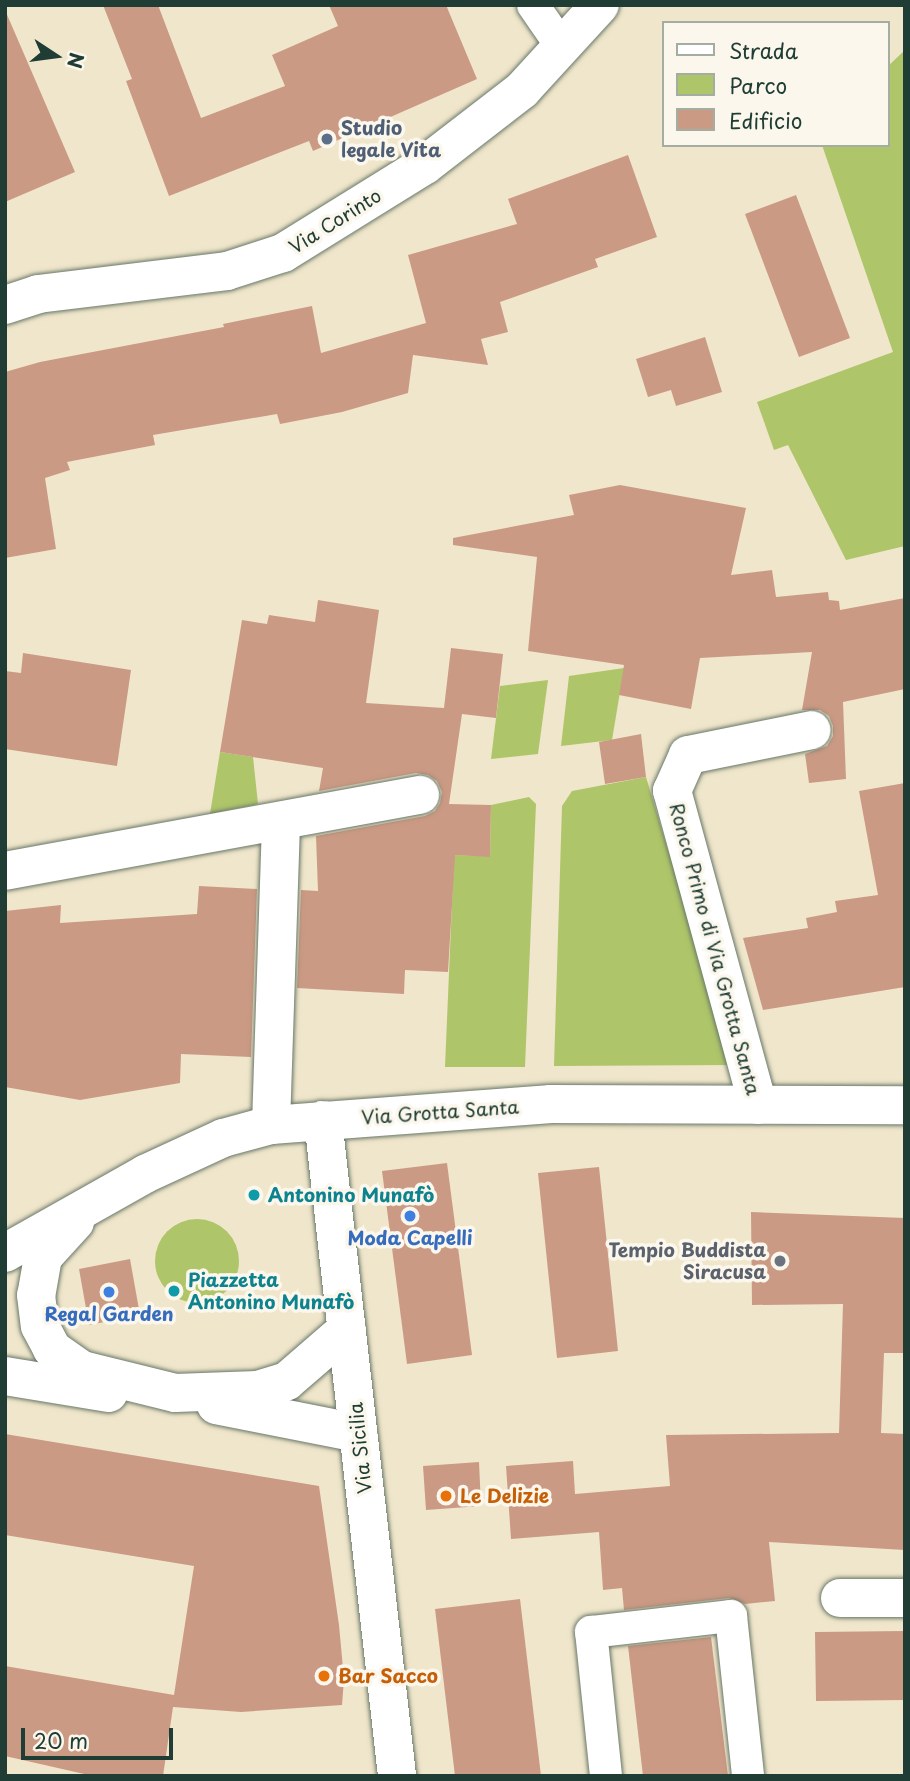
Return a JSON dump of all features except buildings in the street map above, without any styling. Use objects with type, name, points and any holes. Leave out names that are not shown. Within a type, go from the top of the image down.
[{"type":"street","name":"Via Corinto","points":[[5,305],[38,294],[227,271],[283,253],[425,165],[522,90],[600,5]]},
{"type":"street","name":"Ronco Primo di Via Grotta Santa","points":[[758,1105],[672,791],[688,755],[812,730]]},
{"type":"street","points":[[5,871],[419,795]]},
{"type":"street","points":[[271,1125],[281,822]]},
{"type":"street","name":"Via Grotta Santa","points":[[5,1253],[145,1174],[223,1138],[271,1125],[551,1104],[905,1105]]},
{"type":"street","name":"Via Sicilia","points":[[323,1121],[397,1776]]},
{"type":"street","points":[[88,1207],[43,1257],[36,1296],[40,1326],[52,1349],[82,1370],[218,1406],[358,1433]]},
{"type":"street","points":[[5,1376],[105,1393],[258,1390],[287,1381],[347,1329]]},
{"type":"street","points":[[840,1598],[905,1598]]},
{"type":"lane","points":[[533,5],[562,47]]},
{"type":"lane","points":[[606,1776],[591,1632],[731,1616],[748,1776]]},
{"type":"green space","points":[[905,50],[905,546],[846,560],[788,445],[774,450],[757,402],[893,352],[823,147],[889,147],[889,65]]},
{"type":"green space","points":[[624,668],[612,740],[561,746],[569,676]]},
{"type":"green space","points":[[548,680],[538,754],[491,759],[500,686]]},
{"type":"green space","points":[[220,752],[253,757],[258,804],[210,814]]},
{"type":"green space","points":[[646,777],[733,1065],[554,1066],[562,806],[572,791]]},
{"type":"green space","points":[[529,797],[536,804],[525,1067],[445,1067],[454,855],[490,856],[491,805]]},
{"type":"green space","points":[[197,1219],[213,1222],[232,1238],[239,1261],[236,1277],[220,1296],[197,1303],[181,1300],[162,1284],[155,1261],[158,1245],[174,1226]]},
{"type":"place","name":"Studio legale Vita","points":[[327,139]]},
{"type":"place","name":"Antonino Munafò","points":[[254,1195]]},
{"type":"place","name":"Moda Capelli","points":[[410,1216]]},
{"type":"place","name":"Tempio Buddista Siracusa","points":[[780,1261]]},
{"type":"place","name":"Piazzetta Antonino Munafò","points":[[174,1291]]},
{"type":"place","name":"Regal Garden","points":[[109,1292]]},
{"type":"place","name":"Le Delizie","points":[[446,1496]]},
{"type":"place","name":"Bar Sacco","points":[[324,1676]]}]
